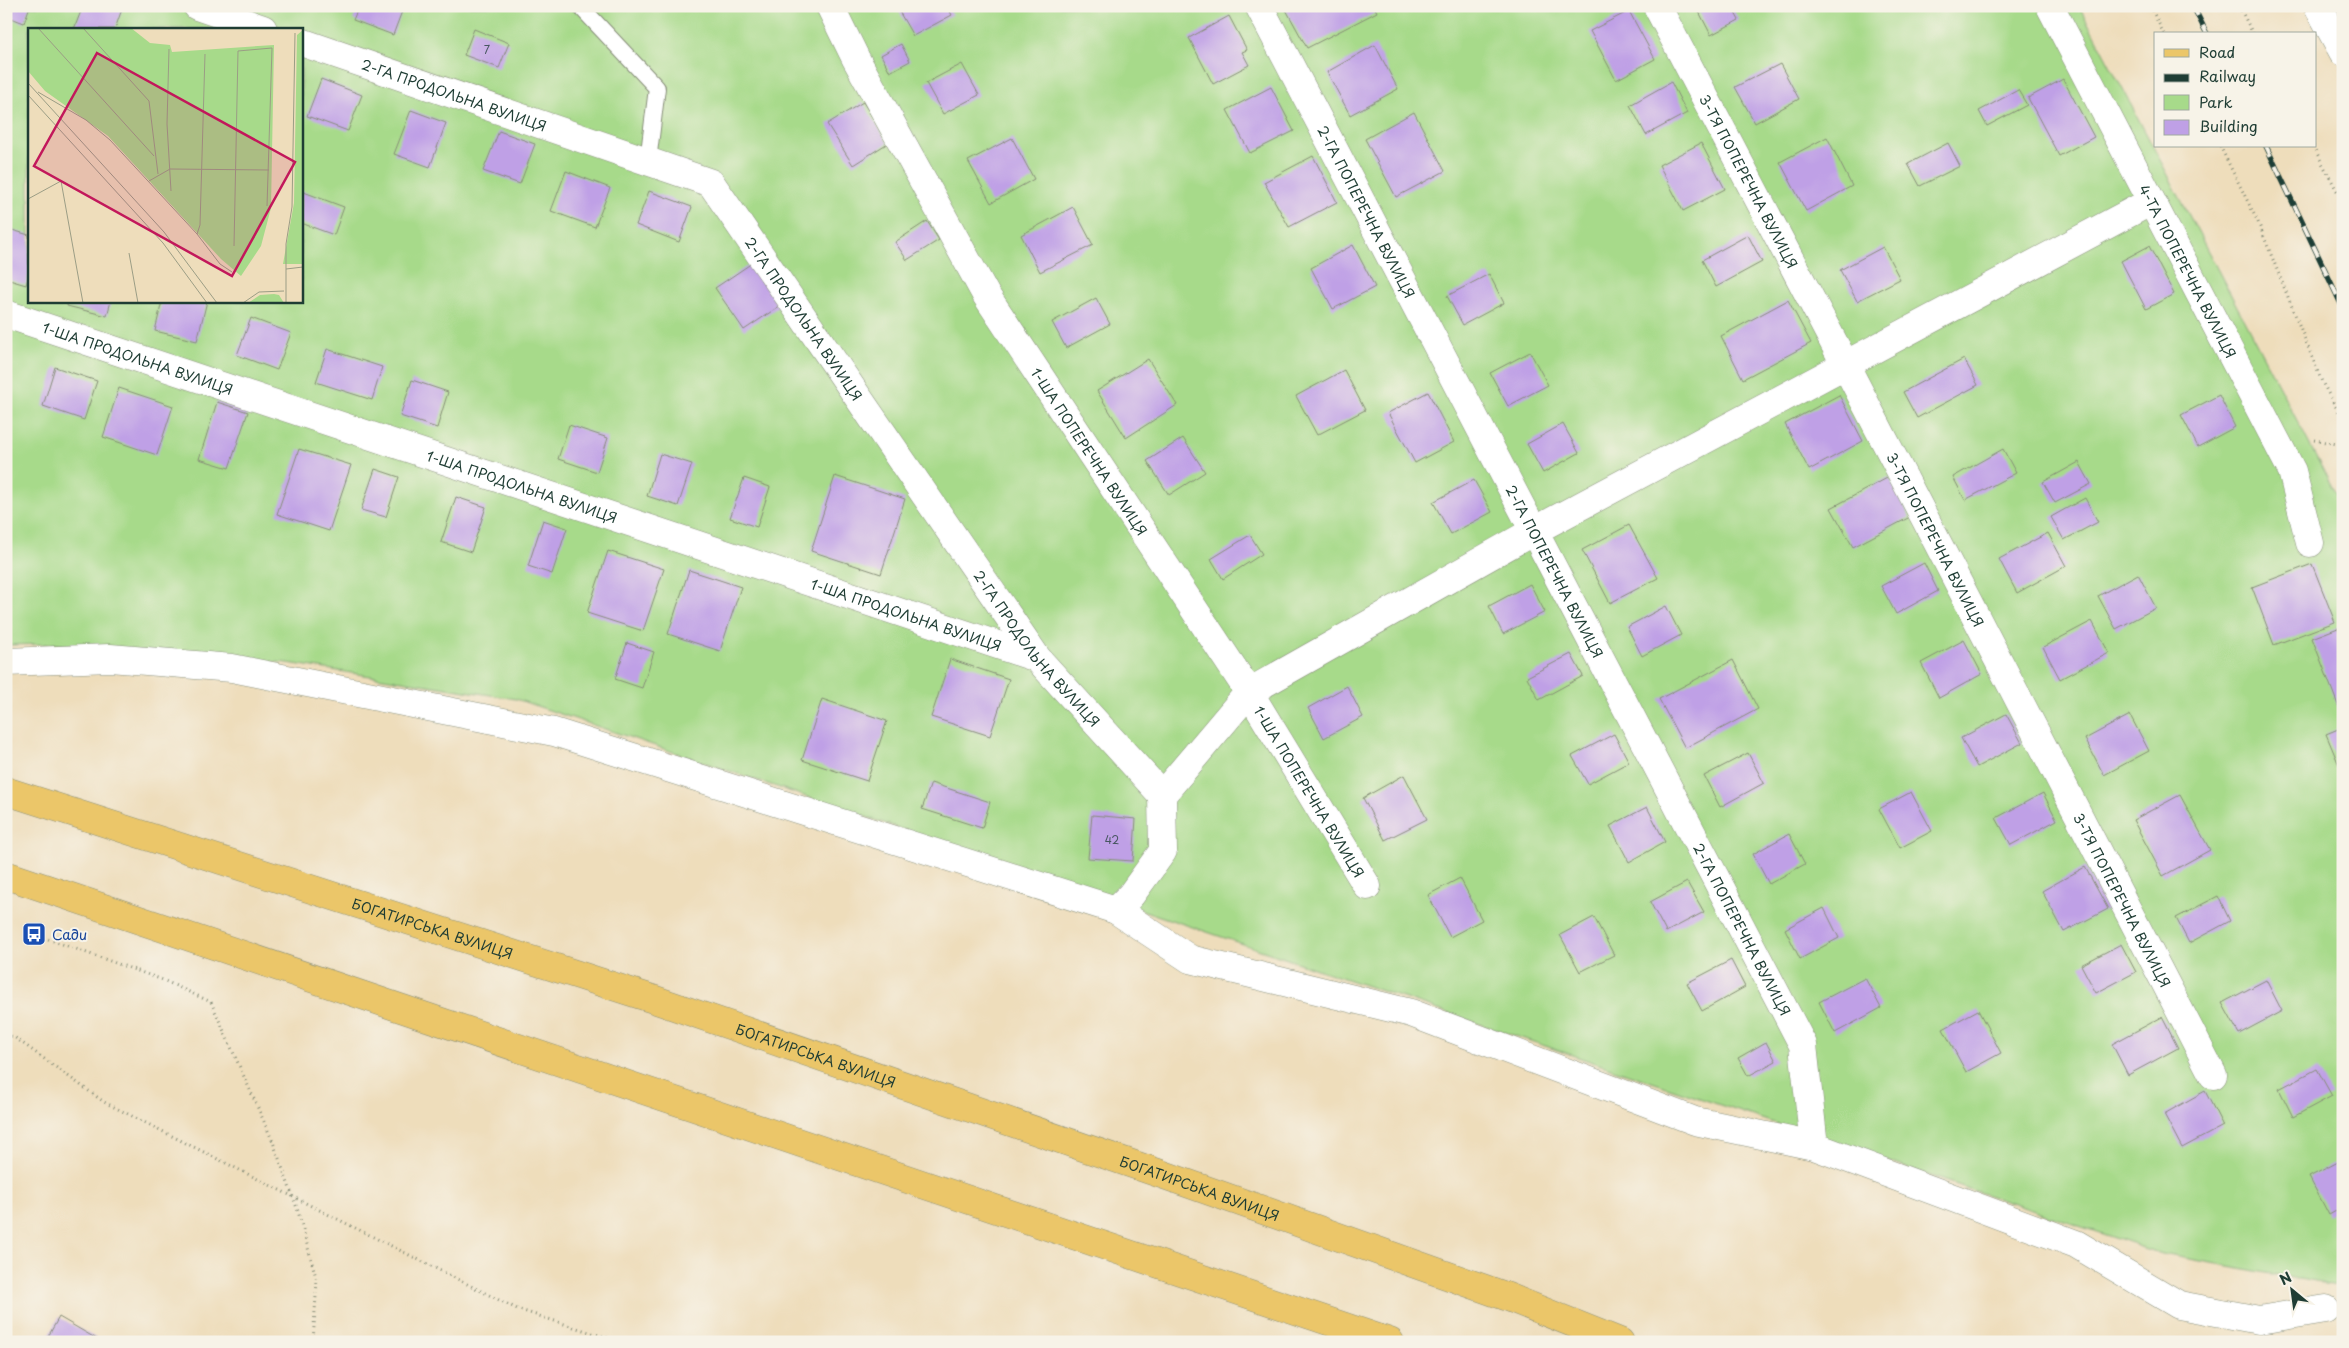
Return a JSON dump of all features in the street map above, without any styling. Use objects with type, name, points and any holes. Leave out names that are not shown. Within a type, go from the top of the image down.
[{"type":"main road","name":"БОГАТИРСЬКА ВУЛИЦЯ","points":[[6,791],[666,1003],[1164,1174],[1508,1297],[1620,1342]]},
{"type":"main road","points":[[6,875],[1390,1342]]},
{"type":"street","points":[[197,6],[259,28]]},
{"type":"street","name":"1-ША ПОПЕРЕЧНА ВУЛИЦЯ","points":[[830,6],[856,60],[986,295],[1249,692],[1367,886]]},
{"type":"street","name":"2-ГА ПОПЕРЕЧНА ВУЛИЦЯ","points":[[1259,6],[1532,532],[1803,1045],[1814,1146]]},
{"type":"street","name":"3-ТЯ ПОПЕРЕЧНА ВУЛИЦЯ","points":[[1657,6],[1845,364],[2213,1075]]},
{"type":"street","name":"4-ТА ПОПЕРЕЧНА ВУЛИЦЯ","points":[[2050,6],[2150,202],[2292,471],[2310,543]]},
{"type":"street","points":[[2318,6],[2343,52]]},
{"type":"street","name":"2-ГА ПРОДОЛЬНА ВУЛИЦЯ","points":[[302,42],[710,183],[1037,658],[1162,795]]},
{"type":"street","points":[[1116,910],[1131,895],[1163,851],[1162,795],[1249,692],[1532,532],[2150,202]]},
{"type":"street","name":"1-ША ПРОДОЛЬНА ВУЛИЦЯ","points":[[6,314],[1037,658]]},
{"type":"street","points":[[6,662],[110,658],[232,668],[554,732],[1116,910],[1190,959],[1411,1013],[1695,1121],[1814,1146],[2076,1244],[2179,1305],[2259,1320],[2326,1309]]},
{"type":"lane","points":[[580,6],[657,88],[648,161]]},
{"type":"path","points":[[2150,6],[2163,32]]},
{"type":"path","points":[[2239,6],[2253,32]]},
{"type":"path","points":[[2221,148],[2258,222],[2322,382],[2343,420]]},
{"type":"path","points":[[2314,148],[2343,202]]},
{"type":"path","points":[[34,934],[163,980],[210,1002],[273,1142],[293,1196],[317,1281],[313,1342]]},
{"type":"path","points":[[6,1035],[14,1038],[104,1102],[517,1309],[622,1342]]},
{"type":"green space","points":[[6,6],[2079,6],[2343,508],[2343,1287],[2162,1254],[516,699],[288,663],[53,644],[6,645]]},
{"type":"building","points":[[6,6],[30,6],[24,23],[6,16]]},
{"type":"building","points":[[83,6],[115,6],[122,9],[115,28],[74,28]]},
{"type":"building","points":[[359,6],[404,6],[393,35],[353,20]]},
{"type":"building","points":[[896,6],[947,6],[952,15],[913,36]]},
{"type":"building","points":[[1284,6],[1374,6],[1377,12],[1307,48]]},
{"type":"building","points":[[1696,6],[1731,6],[1739,20],[1711,35]]},
{"type":"building","points":[[1629,11],[1655,59],[1616,80],[1590,31]]},
{"type":"building","points":[[1229,16],[1247,50],[1242,52],[1249,65],[1213,84],[1189,38]]},
{"type":"building","points":[[474,29],[509,43],[499,68],[464,55]]},
{"type":"building","points":[[901,44],[910,61],[890,72],[881,55]]},
{"type":"building","points":[[1375,45],[1398,89],[1350,115],[1327,72]]},
{"type":"building","points":[[962,64],[979,95],[943,114],[926,83]]},
{"type":"building","points":[[1780,64],[1799,99],[1755,123],[1735,87]]},
{"type":"building","points":[[321,79],[362,95],[348,131],[307,116]]},
{"type":"building","points":[[2063,79],[2094,137],[2059,156],[2028,98]]},
{"type":"building","points":[[1671,82],[1687,113],[1646,135],[1630,105]]},
{"type":"building","points":[[1271,87],[1294,131],[1250,153],[1227,110]]},
{"type":"building","points":[[2018,90],[2027,105],[1987,126],[1979,111]]},
{"type":"building","points":[[863,102],[888,143],[853,165],[827,124]]},
{"type":"building","points":[[411,110],[446,123],[430,167],[394,154]]},
{"type":"building","points":[[1414,112],[1445,171],[1396,197],[1365,139]]},
{"type":"building","points":[[499,131],[535,144],[520,184],[483,171]]},
{"type":"building","points":[[1827,137],[1852,186],[1806,211],[1780,162]]},
{"type":"building","points":[[1012,138],[1034,179],[991,203],[968,161]]},
{"type":"building","points":[[1701,143],[1725,189],[1683,211],[1659,165]]},
{"type":"building","points":[[1948,143],[1960,166],[1920,186],[1908,164]]},
{"type":"building","points":[[1313,156],[1337,202],[1289,227],[1264,182]]},
{"type":"building","points":[[566,171],[610,188],[595,227],[551,211]]},
{"type":"building","points":[[302,191],[344,207],[334,235],[302,223]]},
{"type":"building","points":[[649,191],[692,207],[679,242],[636,225]]},
{"type":"building","points":[[1073,207],[1093,245],[1040,272],[1021,235]]},
{"type":"building","points":[[927,221],[939,240],[907,260],[895,242]]},
{"type":"building","points":[[12,230],[28,235],[28,278],[26,285],[6,279],[6,251]]},
{"type":"building","points":[[1748,235],[1762,262],[1716,287],[1702,260]]},
{"type":"building","points":[[1353,245],[1375,287],[1333,309],[1311,268]]},
{"type":"building","points":[[2149,246],[2174,294],[2146,309],[2121,261]]},
{"type":"building","points":[[1883,247],[1900,279],[1857,301],[1840,270]]},
{"type":"building","points":[[755,261],[784,303],[744,330],[715,288]]},
{"type":"building","points":[[1489,274],[1504,303],[1463,325],[1447,296]]},
{"type":"building","points":[[1096,298],[1110,324],[1066,348],[1052,322]]},
{"type":"building","points":[[1788,300],[1811,343],[1743,379],[1721,336]]},
{"type":"building","points":[[68,302],[111,302],[107,316],[67,306]]},
{"type":"building","points":[[162,302],[207,302],[197,341],[155,331]]},
{"type":"building","points":[[251,318],[291,333],[277,370],[237,355]]},
{"type":"building","points":[[327,349],[382,367],[372,400],[316,382]]},
{"type":"building","points":[[1530,352],[1548,385],[1508,406],[1490,373]]},
{"type":"building","points":[[1148,359],[1177,405],[1126,438],[1097,391]]},
{"type":"building","points":[[1964,359],[1978,385],[1917,418],[1903,392]]},
{"type":"building","points":[[55,367],[97,381],[84,420],[43,406]]},
{"type":"building","points":[[1344,370],[1365,410],[1317,435],[1296,396]]},
{"type":"building","points":[[412,380],[448,392],[437,428],[400,416]]},
{"type":"building","points":[[119,388],[173,406],[157,455],[103,437]]},
{"type":"building","points":[[1428,392],[1454,442],[1415,463],[1388,413]]},
{"type":"building","points":[[1839,395],[1863,441],[1809,470],[1785,424]]},
{"type":"building","points":[[2219,395],[2235,427],[2198,447],[2181,415]]},
{"type":"building","points":[[217,402],[248,412],[229,468],[199,459]]},
{"type":"building","points":[[1563,424],[1579,453],[1543,473],[1527,444]]},
{"type":"building","points":[[569,425],[608,438],[597,472],[558,459]]},
{"type":"building","points":[[1183,438],[1205,472],[1169,495],[1147,461]]},
{"type":"building","points":[[299,449],[351,465],[329,531],[277,514]]},
{"type":"building","points":[[2003,449],[2016,473],[1965,500],[1953,477]]},
{"type":"building","points":[[660,454],[692,464],[678,506],[647,496]]},
{"type":"building","points":[[2079,462],[2091,484],[2055,503],[2043,482]]},
{"type":"building","points":[[375,469],[399,477],[386,517],[361,510]]},
{"type":"building","points":[[835,476],[905,499],[881,574],[811,551]]},
{"type":"building","points":[[1889,477],[1910,517],[1853,547],[1831,508]]},
{"type":"building","points":[[744,478],[770,487],[757,527],[730,518]]},
{"type":"building","points":[[1474,480],[1492,512],[1451,534],[1433,502]]},
{"type":"building","points":[[456,497],[486,507],[471,552],[441,542]]},
{"type":"building","points":[[2085,498],[2098,522],[2064,540],[2051,517]]},
{"type":"building","points":[[543,520],[567,528],[552,574],[528,566]]},
{"type":"building","points":[[1629,525],[1658,578],[1610,603],[1582,550]]},
{"type":"building","points":[[2048,533],[2066,566],[2017,593],[1999,559]]},
{"type":"building","points":[[1250,535],[1262,554],[1223,579],[1211,559]]},
{"type":"building","points":[[608,551],[664,569],[643,631],[587,613]]},
{"type":"building","points":[[1924,563],[1938,591],[1896,614],[1881,586]]},
{"type":"building","points":[[2312,564],[2335,622],[2274,645],[2252,587]]},
{"type":"building","points":[[689,570],[741,587],[720,651],[668,634]]},
{"type":"building","points":[[2138,574],[2156,608],[2116,629],[2098,596]]},
{"type":"building","points":[[1530,584],[1545,612],[1503,634],[1489,606]]},
{"type":"building","points":[[1666,606],[1681,635],[1642,656],[1627,627]]},
{"type":"building","points":[[2092,621],[2109,653],[2060,679],[2043,647]]},
{"type":"building","points":[[2338,628],[2343,641],[2343,718],[2312,638]]},
{"type":"building","points":[[1964,640],[1982,674],[1939,698],[1921,663]]},
{"type":"building","points":[[627,643],[654,652],[642,688],[615,679]]},
{"type":"building","points":[[1571,654],[1583,676],[1539,700],[1527,677]]},
{"type":"building","points":[[950,659],[1009,679],[990,736],[931,717]]},
{"type":"building","points":[[1733,660],[1758,709],[1685,748],[1659,699]]},
{"type":"building","points":[[1347,686],[1363,717],[1324,738],[1308,708]]},
{"type":"building","points":[[822,699],[887,721],[867,781],[802,760]]},
{"type":"building","points":[[2006,714],[2022,743],[1977,767],[1961,738]]},
{"type":"building","points":[[2130,715],[2149,751],[2104,775],[2085,739]]},
{"type":"building","points":[[2343,727],[2343,764],[2339,765],[2326,734]]},
{"type":"building","points":[[1614,734],[1629,762],[1588,784],[1572,756]]},
{"type":"building","points":[[1748,753],[1764,783],[1720,807],[1704,776]]},
{"type":"building","points":[[1404,775],[1427,819],[1385,840],[1363,798]]},
{"type":"building","points":[[931,783],[990,802],[982,828],[922,809]]},
{"type":"building","points":[[1911,792],[1932,831],[1900,848],[1879,809]]},
{"type":"building","points":[[2043,793],[2057,820],[2011,845],[1996,818]]},
{"type":"building","points":[[2180,795],[2210,850],[2163,876],[2133,820]]},
{"type":"building","points":[[1647,807],[1665,842],[1629,862],[1610,826]]},
{"type":"building","points":[[1092,815],[1136,819],[1133,861],[1088,858]]},
{"type":"building","points":[[1789,834],[1805,864],[1769,884],[1753,854]]},
{"type":"building","points":[[2085,867],[2108,909],[2064,932],[2042,891]]},
{"type":"building","points":[[1460,878],[1482,920],[1450,937],[1428,895]]},
{"type":"building","points":[[1687,882],[1704,912],[1666,932],[1650,902]]},
{"type":"building","points":[[2218,896],[2230,921],[2189,943],[2176,918]]},
{"type":"building","points":[[1824,908],[1839,938],[1800,959],[1785,929]]},
{"type":"building","points":[[1594,917],[1614,955],[1580,972],[1560,935]]},
{"type":"building","points":[[2121,944],[2136,972],[2096,993],[2081,965]]},
{"type":"building","points":[[1731,960],[1745,987],[1702,1011],[1687,983]]},
{"type":"building","points":[[1865,978],[1881,1008],[1835,1033],[1819,1002]]},
{"type":"building","points":[[2266,980],[2282,1011],[2239,1034],[2222,1003]]},
{"type":"building","points":[[1978,1010],[2001,1053],[1966,1072],[1943,1029]]},
{"type":"building","points":[[2162,1017],[2178,1048],[2128,1075],[2112,1044]]},
{"type":"building","points":[[1766,1042],[1776,1061],[1748,1076],[1738,1058]]},
{"type":"building","points":[[2317,1069],[2332,1096],[2293,1117],[2279,1089]]},
{"type":"building","points":[[2205,1091],[2223,1126],[2182,1148],[2164,1114]]},
{"type":"building","points":[[2342,1160],[2343,1207],[2329,1215],[2309,1177]]},
{"type":"building","points":[[59,1317],[102,1342],[45,1342]]},
{"type":"railway","points":[[2193,6],[2206,32]]},
{"type":"railway","points":[[2267,148],[2343,308]]},
{"type":"place","name":"Сади","points":[[34,934]]}]
